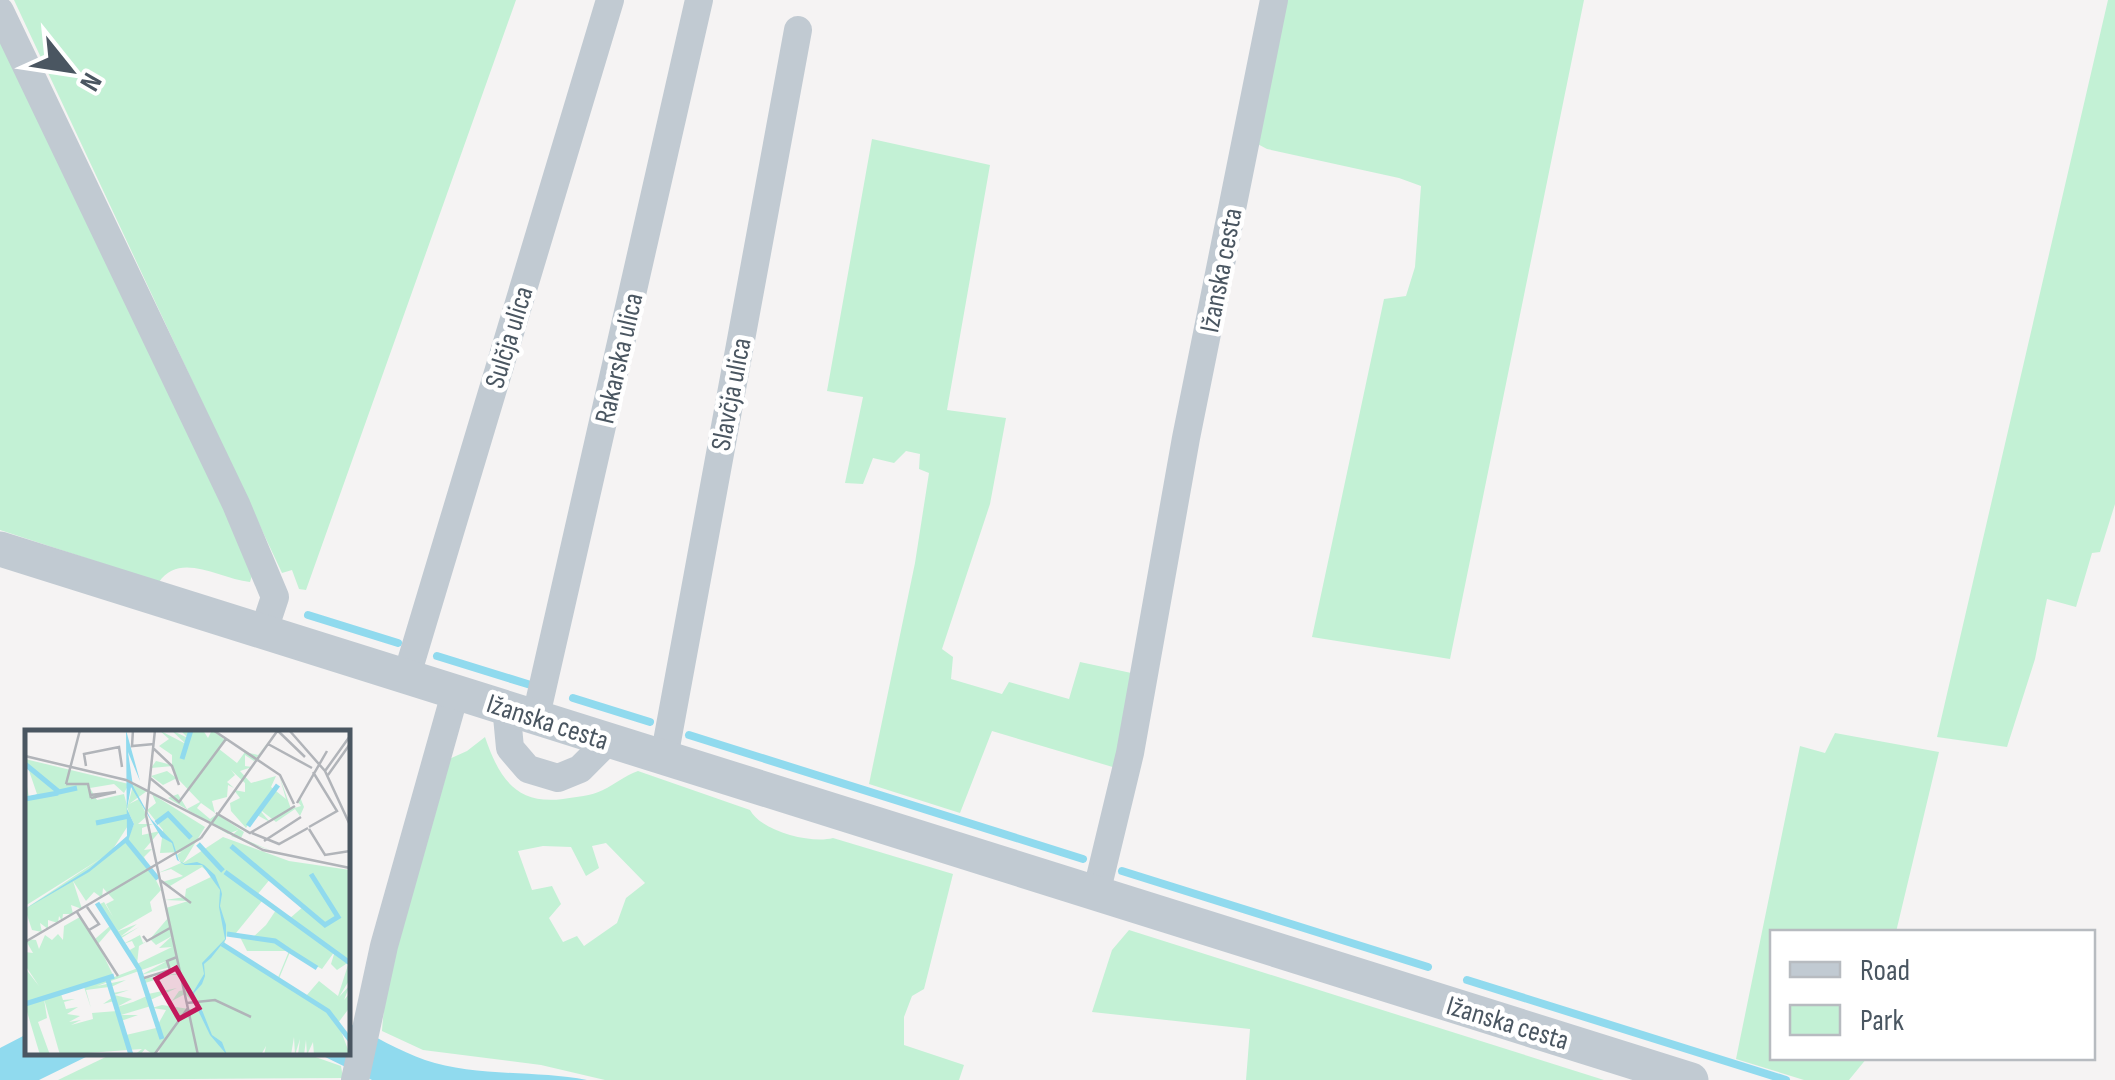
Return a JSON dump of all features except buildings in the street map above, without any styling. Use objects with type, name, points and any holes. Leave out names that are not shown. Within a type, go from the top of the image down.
[{"type":"street","name":"Sulčja ulica","points":[[407,675],[610,0]]},
{"type":"street","name":"Rakarska ulica","points":[[521,711],[699,0]]},
{"type":"street","name":"Ižanska cesta","points":[[1096,894],[1130,753],[1186,438],[1274,0]]},
{"type":"street","points":[[0,11],[236,504],[275,597],[264,630]]},
{"type":"street","name":"Slavčja ulica","points":[[664,758],[798,30]]},
{"type":"street","name":"Ižanska cesta","points":[[0,549],[1691,1080]]},
{"type":"street","points":[[356,1080],[384,946],[456,690]]},
{"type":"street","points":[[521,711],[510,748],[528,768],[558,778],[580,769],[609,740]]},
{"type":"green space","points":[[14,0],[516,0],[306,590],[299,589],[292,570],[282,573]]},
{"type":"green space","points":[[1282,0],[1584,0],[1450,659],[1312,637],[1384,299],[1406,296],[1415,267],[1421,186],[1267,149],[1252,141]]},
{"type":"green space","points":[[2108,0],[2115,0],[2115,504],[2100,552],[2092,553],[2076,607],[2047,599],[2035,659],[2007,747],[1937,737]]},
{"type":"green space","points":[[0,25],[254,569],[250,582],[201,569],[178,568],[159,582],[0,530]]},
{"type":"green space","points":[[872,139],[990,165],[947,410],[1006,418],[990,504],[942,649],[953,657],[951,679],[1002,694],[1009,682],[1069,699],[1080,662],[1136,674],[1116,768],[992,731],[960,813],[869,784],[915,563],[929,473],[919,469],[920,454],[906,451],[894,463],[873,458],[863,484],[845,483],[863,397],[827,391]]},
{"type":"green space","points":[[1835,733],[1939,752],[1896,930],[1770,930],[1770,1060],[1865,1060],[1849,1080],[1804,1080],[1736,1059],[1800,746],[1825,753]]},
{"type":"green space","points":[[485,737],[503,776],[521,793],[533,798],[588,795],[638,771],[750,810],[765,824],[787,834],[833,838],[953,874],[924,989],[912,996],[904,1017],[904,1045],[964,1065],[959,1080],[605,1080],[541,1065],[423,1050],[382,1031],[399,928],[447,760]],"holes":[[[606,843],[645,883],[626,898],[617,923],[584,946],[577,936],[563,942],[549,918],[561,904],[552,886],[532,890],[518,851],[543,846],[571,847],[586,876],[599,868],[592,846]]]},
{"type":"green space","points":[[1129,930],[1604,1080],[1246,1080],[1250,1029],[1092,1012],[1112,950]]},
{"type":"green space","points":[[110,1055],[310,1055],[341,1066],[343,1078],[58,1080]]},
{"type":"water","points":[[350,1024],[406,1052],[444,1065],[587,1080],[372,1080],[321,1055],[350,1055]]},
{"type":"water","points":[[25,1035],[25,1055],[90,1055],[39,1080],[0,1080],[0,1048]]},
{"type":"waterway","points":[[308,615],[398,643]]},
{"type":"waterway","points":[[437,656],[534,686]]},
{"type":"waterway","points":[[573,698],[650,722]]},
{"type":"waterway","points":[[689,735],[1083,859]]},
{"type":"waterway","points":[[1122,871],[1428,967]]},
{"type":"waterway","points":[[1467,980],[1786,1080]]}]
